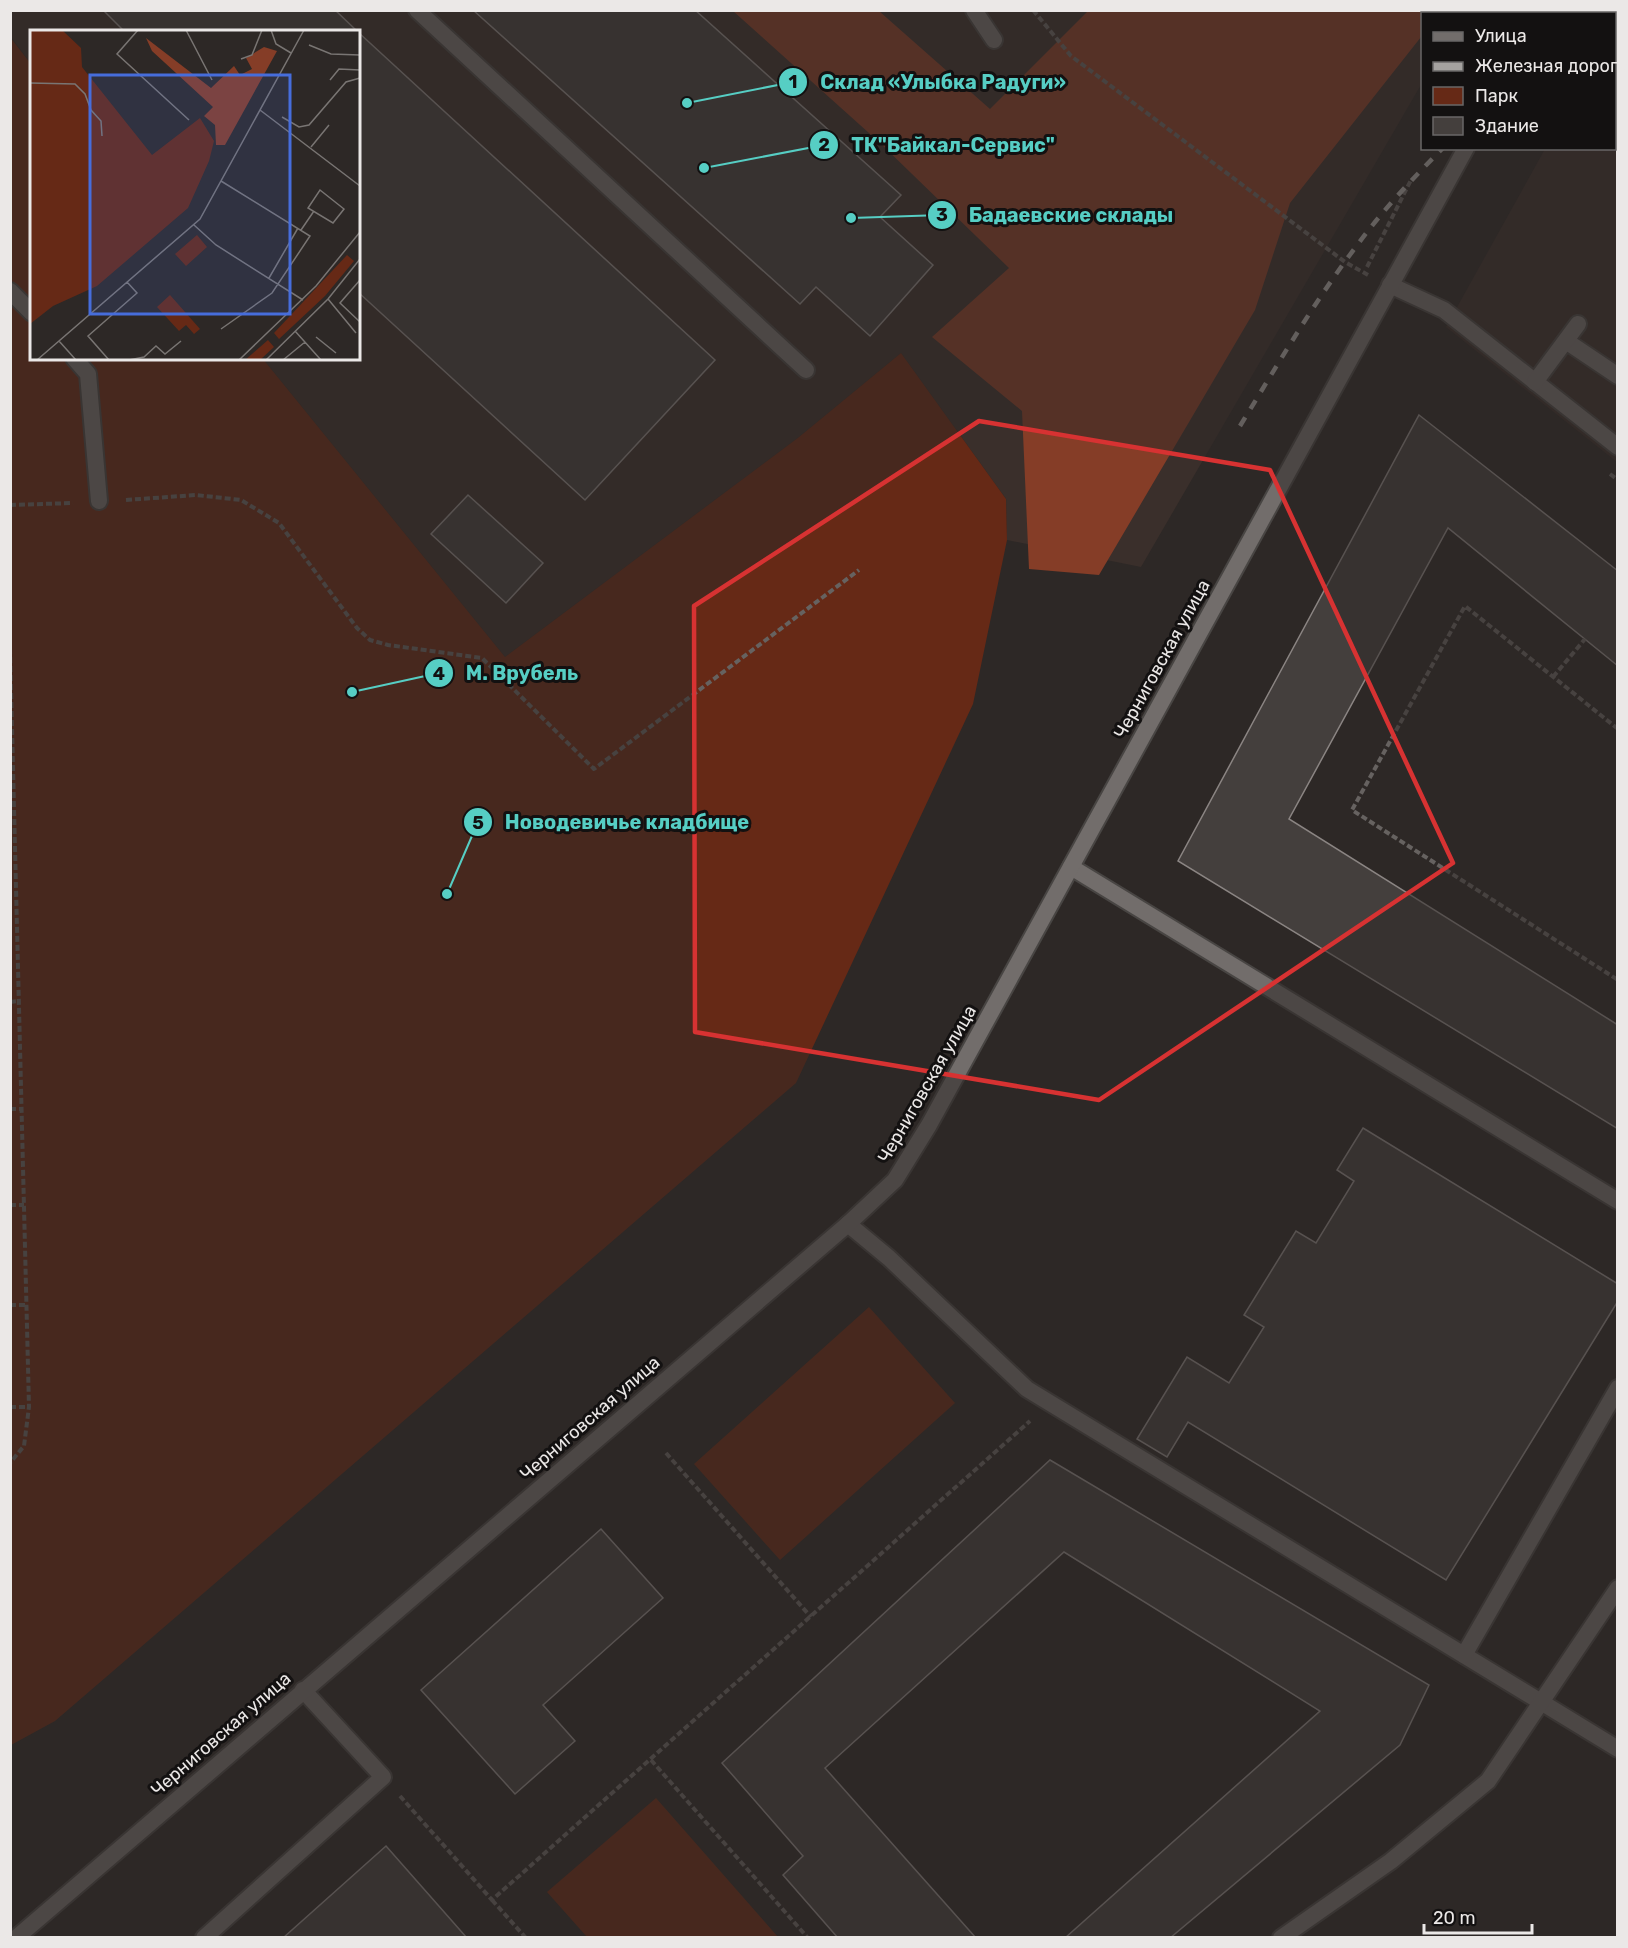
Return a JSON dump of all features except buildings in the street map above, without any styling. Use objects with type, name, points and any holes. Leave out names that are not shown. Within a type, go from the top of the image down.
[{"type":"street","points":[[417,10],[806,370]]},
{"type":"street","points":[[974,10],[994,40]]},
{"type":"street","name":"Черниговская улица","points":[[16,1938],[303,1689],[848,1224],[895,1180],[929,1125],[1465,150]]},
{"type":"street","points":[[1390,285],[1444,310],[1617,447]]},
{"type":"street","points":[[10,291],[30,311]]},
{"type":"street","points":[[1535,382],[1578,324]]},
{"type":"street","points":[[1566,341],[1612,372]]},
{"type":"street","points":[[76,360],[88,374],[99,501]]},
{"type":"street","points":[[1071,867],[1617,1201]]},
{"type":"street","points":[[848,1224],[889,1258],[1027,1389],[1617,1749]]},
{"type":"street","points":[[1464,1655],[1617,1388]]},
{"type":"street","points":[[1281,1938],[1391,1861],[1488,1781],[1617,1588]]},
{"type":"street","points":[[204,1938],[383,1777],[303,1689]]},
{"type":"path","points":[[1036,11],[1071,56],[1345,262],[1390,285]]},
{"type":"path","points":[[1364,273],[1411,180]]},
{"type":"path","points":[[10,505],[196,495],[241,500],[279,523],[357,628],[370,640],[388,645],[482,658],[594,769],[859,570]]},
{"type":"path","points":[[1617,729],[1465,606],[1352,810],[1617,980]]},
{"type":"path","points":[[1553,677],[1585,639]]},
{"type":"path","points":[[10,648],[12,797],[17,904],[30,1407],[24,1446],[10,1463]]},
{"type":"path","points":[[10,904],[17,904]]},
{"type":"path","points":[[10,1002],[19,1001]]},
{"type":"path","points":[[10,1109],[22,1109]]},
{"type":"path","points":[[10,1205],[24,1205]]},
{"type":"path","points":[[10,1305],[27,1305]]},
{"type":"path","points":[[492,1900],[1050,1403]]},
{"type":"path","points":[[10,1407],[30,1407]]},
{"type":"path","points":[[666,1453],[811,1617]]},
{"type":"path","points":[[651,1760],[808,1938]]},
{"type":"path","points":[[383,1777],[526,1938]]},
{"type":"highlighted area","points":[[979,421],[1270,470],[1453,863],[1099,1100],[695,1032],[694,606]]},
{"type":"shaded area","points":[[11,10],[1464,11],[1421,12],[1421,85],[1141,567],[1007,540],[1006,499],[901,353],[799,437],[505,657],[264,360],[360,360],[360,30],[30,30],[30,63],[11,37]]},
{"type":"shaded area","points":[[733,11],[879,11],[990,109],[1088,11],[1433,11],[1421,12],[1421,37],[1290,203],[1255,310],[1099,575],[1029,569],[1022,411],[932,337],[1009,268],[879,142]]},
{"type":"shaded area","points":[[1616,56],[1617,462],[1446,327],[1544,150],[1616,150]]},
{"type":"green space","points":[[10,37],[30,63],[30,360],[264,360],[505,657],[799,437],[901,353],[1006,499],[1007,540],[973,704],[796,1083],[55,1721],[11,1745]]},
{"type":"green space","points":[[869,1307],[955,1403],[780,1560],[694,1464]]},
{"type":"green space","points":[[656,1798],[778,1937],[587,1937],[547,1892]]},
{"type":"railway","points":[[1240,426],[1342,266],[1388,207],[1441,150]]},
{"type":"place","name":"Склад «Улыбка Радуги»","points":[[687,103]]},
{"type":"place","name":"ТК\"Байкал-Сервис\"","points":[[704,168]]},
{"type":"place","name":"Бадаевские склады","points":[[851,218]]},
{"type":"place","name":"М. Врубель","points":[[352,692]]},
{"type":"place","name":"Новодевичье кладбище","points":[[447,894]]}]
